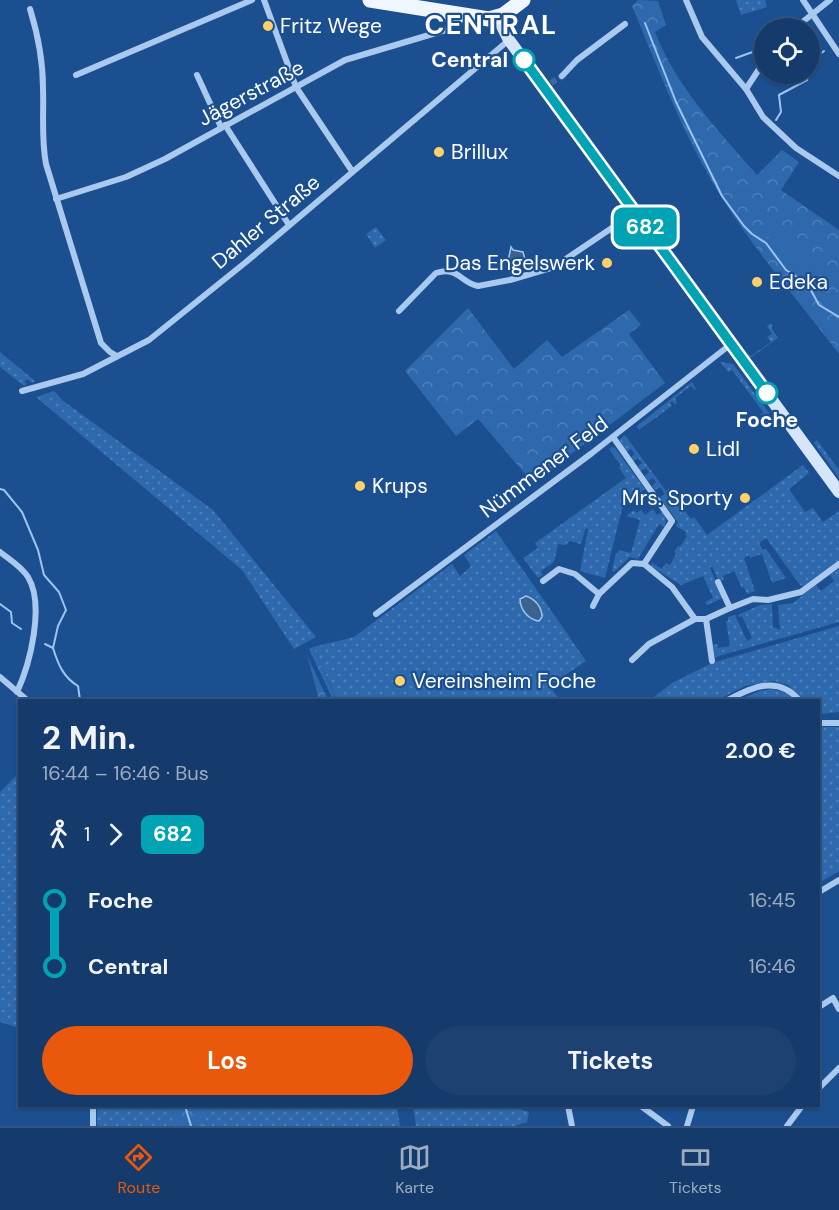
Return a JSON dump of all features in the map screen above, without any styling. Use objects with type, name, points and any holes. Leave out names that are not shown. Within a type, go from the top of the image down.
[{"type":"main road","points":[[370,0],[482,18],[507,37],[547,86],[634,213],[839,492]]},
{"type":"main road","points":[[482,18],[512,4]]},
{"type":"main road","points":[[507,37],[502,26],[512,4]]},
{"type":"street","points":[[76,75],[252,0]]},
{"type":"street","points":[[264,0],[296,87],[352,171]]},
{"type":"street","points":[[686,0],[702,37],[746,89],[759,112],[786,140],[839,176]]},
{"type":"street","points":[[802,0],[839,54]]},
{"type":"street","points":[[807,18],[830,0]]},
{"type":"street","points":[[30,9],[41,55],[43,147],[56,199],[101,343],[117,356]]},
{"type":"street","name":"Jägerstraße","points":[[56,199],[126,177],[165,159],[345,60],[446,30],[451,25],[455,14]]},
{"type":"street","points":[[562,76],[577,60],[625,24]]},
{"type":"street","name":"Dahler Straße","points":[[22,391],[82,374],[149,340],[289,225],[507,37]]},
{"type":"street","points":[[197,75],[223,126],[289,225]]},
{"type":"street","points":[[746,89],[754,77]]},
{"type":"street","points":[[399,311],[436,273],[453,272],[472,285],[478,286],[546,270],[562,263],[634,213]]},
{"type":"street","name":"Nümmener Feld","points":[[376,614],[613,437],[731,344]]},
{"type":"street","points":[[613,437],[672,521],[644,564]]},
{"type":"street","points":[[0,552],[16,564],[28,578],[35,601],[34,632],[17,692]]},
{"type":"street","points":[[593,606],[599,594],[632,563],[644,564],[672,587],[695,619]]},
{"type":"street","points":[[632,660],[649,644],[695,619],[706,619],[753,598],[768,600],[801,592],[839,564]]},
{"type":"street","points":[[543,581],[562,569],[575,574],[599,594]]},
{"type":"street","points":[[718,582],[729,608]]},
{"type":"street","points":[[706,619],[712,661]]},
{"type":"street","points":[[0,677],[26,699]]},
{"type":"street","points":[[730,699],[753,688],[772,685],[790,692],[798,699]]},
{"type":"street","points":[[820,723],[839,723]]},
{"type":"street","points":[[820,891],[839,880]]},
{"type":"street","points":[[820,1006],[833,998],[839,1009]]},
{"type":"street","points":[[820,1087],[839,1068]]},
{"type":"street","points":[[93,1107],[93,1126]]},
{"type":"street","points":[[568,1107],[572,1126]]},
{"type":"street","points":[[642,1107],[668,1126]]},
{"type":"street","points":[[687,1126],[693,1107]]},
{"type":"street","points":[[787,1126],[801,1107]]},
{"type":"green space","points":[[638,0],[658,1],[666,25],[655,32],[664,52],[687,90],[728,142],[757,175],[782,150],[799,162],[781,190],[839,230],[839,354],[752,242],[698,157],[674,107],[632,6]]},
{"type":"green space","points":[[736,0],[765,0],[767,7],[741,15]]},
{"type":"green space","points":[[766,223],[775,230],[778,227],[826,268],[814,282],[767,241],[769,237],[761,230]]},
{"type":"green space","points":[[376,227],[386,240],[375,248],[366,234]]},
{"type":"green space","points":[[468,308],[514,369],[547,340],[562,357],[629,310],[641,325],[629,334],[665,383],[533,483],[478,419],[456,436],[405,371]]},
{"type":"green space","points":[[771,323],[778,338],[750,358],[746,353],[751,356],[771,342],[767,337],[772,334],[767,326]]},
{"type":"green space","points":[[0,352],[35,381],[32,383],[27,379],[24,382],[27,384],[24,386],[0,367]]},
{"type":"green space","points":[[720,362],[733,364],[770,414],[759,415],[763,412],[732,370],[728,372]]},
{"type":"green space","points":[[692,382],[695,390],[691,386],[675,398],[677,403],[672,401],[670,403],[672,406],[639,430],[637,426]]},
{"type":"green space","points":[[54,391],[62,400],[213,510],[316,637],[294,649],[242,570],[36,397]]},
{"type":"green space","points":[[625,435],[666,491],[669,489],[691,519],[694,517],[707,535],[803,465],[809,473],[789,489],[805,512],[813,508],[823,522],[839,511],[839,560],[804,586],[800,585],[766,538],[759,543],[763,550],[766,549],[786,578],[772,583],[762,554],[750,558],[749,555],[744,558],[755,591],[747,594],[734,571],[723,576],[724,579],[719,582],[712,566],[710,568],[723,598],[707,605],[705,602],[713,598],[703,576],[681,585],[652,567],[651,562],[662,569],[666,563],[670,565],[676,554],[674,552],[687,536],[686,532],[676,526],[678,522],[660,498],[665,494],[660,487],[655,490],[652,486],[656,482],[653,478],[648,481],[645,476],[649,472],[646,468],[641,471],[638,466],[642,463],[638,458],[634,461],[631,457],[635,454],[631,449],[627,452],[621,443],[620,439]]},
{"type":"green space","points":[[817,440],[839,470],[839,478],[814,443]]},
{"type":"green space","points":[[612,447],[645,489],[623,505],[605,578],[580,571],[588,529],[586,528],[581,544],[570,541],[565,545],[558,544],[554,562],[541,571],[543,575],[538,578],[523,558],[538,548],[535,543],[626,478],[609,449]]},
{"type":"green space","points":[[653,509],[657,515],[662,512],[666,521],[664,527],[659,524],[638,559],[630,557],[614,572],[612,571],[616,553],[619,550],[631,553],[640,520],[626,516],[634,510],[636,513],[641,510],[645,515]]},
{"type":"green space","points":[[496,531],[586,661],[549,686],[559,699],[337,699],[313,647],[354,637],[452,564],[460,576],[471,566],[464,555]]},
{"type":"green space","points":[[839,569],[839,622],[715,657],[713,645],[717,644],[718,648],[730,646],[726,621],[728,617],[735,615],[747,641],[752,638],[742,616],[738,615],[760,605],[772,604],[773,627],[780,630],[778,605],[793,603],[816,585],[821,591],[834,581],[830,575]]},
{"type":"green space","points":[[839,626],[839,712],[822,714],[822,720],[820,719],[820,699],[801,699],[788,685],[773,681],[745,686],[719,699],[651,699],[672,683],[712,663]]},
{"type":"green space","points":[[313,647],[336,699],[333,699],[309,649]]},
{"type":"green space","points":[[307,655],[328,699],[319,699]]},
{"type":"green space","points":[[772,689],[786,693],[794,699],[740,699]]},
{"type":"green space","points":[[839,727],[839,871],[820,882],[820,728]]},
{"type":"green space","points":[[18,774],[18,1028],[0,1022],[0,792]]},
{"type":"green space","points":[[97,1107],[172,1107],[175,1126],[97,1126]]},
{"type":"green space","points":[[172,1107],[199,1107],[206,1126],[175,1126]]},
{"type":"green space","points":[[199,1107],[397,1107],[400,1126],[206,1126]]},
{"type":"green space","points":[[413,1107],[513,1107],[529,1112],[527,1122],[515,1126],[416,1126]]},
{"type":"shaded area","points":[[511,247],[513,250],[523,252],[525,259],[513,271],[507,266]]},
{"type":"shaded area","points":[[526,596],[535,601],[539,607],[542,617],[539,621],[532,619],[523,611],[520,599]]},
{"type":"waterway","points":[[645,23],[676,102],[722,196],[744,226],[766,243],[786,270],[807,283],[819,305],[839,317]]},
{"type":"waterway","points":[[736,58],[754,51]]},
{"type":"waterway","points":[[820,54],[824,51]]},
{"type":"waterway","points":[[776,120],[781,112],[779,95],[800,84]]},
{"type":"waterway","points":[[0,489],[4,490],[22,512],[38,550],[44,575],[59,592],[66,610],[58,626],[53,648]]},
{"type":"waterway","points":[[0,604],[11,612],[12,623],[21,629]]},
{"type":"waterway","points":[[45,644],[53,648],[62,670],[68,679],[78,686],[80,699]]},
{"type":"waterway","points":[[185,1107],[191,1126]]},
{"type":"tunnel","points":[[551,83],[562,76]]},
{"type":"bus line","name":"682","points":[[524,60],[602,170],[767,393]]},
{"type":"place","name":"Fritz Wege","points":[[268,26]]},
{"type":"place","name":"Central","points":[[524,60]]},
{"type":"place","name":"Brillux","points":[[439,152]]},
{"type":"place","name":"Das Engelswerk","points":[[607,263]]},
{"type":"place","name":"Edeka","points":[[757,282]]},
{"type":"place","name":"Foche","points":[[767,393]]},
{"type":"place","name":"Lidl","points":[[694,449]]},
{"type":"place","name":"Krups","points":[[360,486]]},
{"type":"place","name":"Mrs. Sporty","points":[[745,498]]},
{"type":"place","name":"Vereinsheim Foche","points":[[400,681]]},
{"type":"district","name":"CENTRAL","points":[[491,24]]}]
